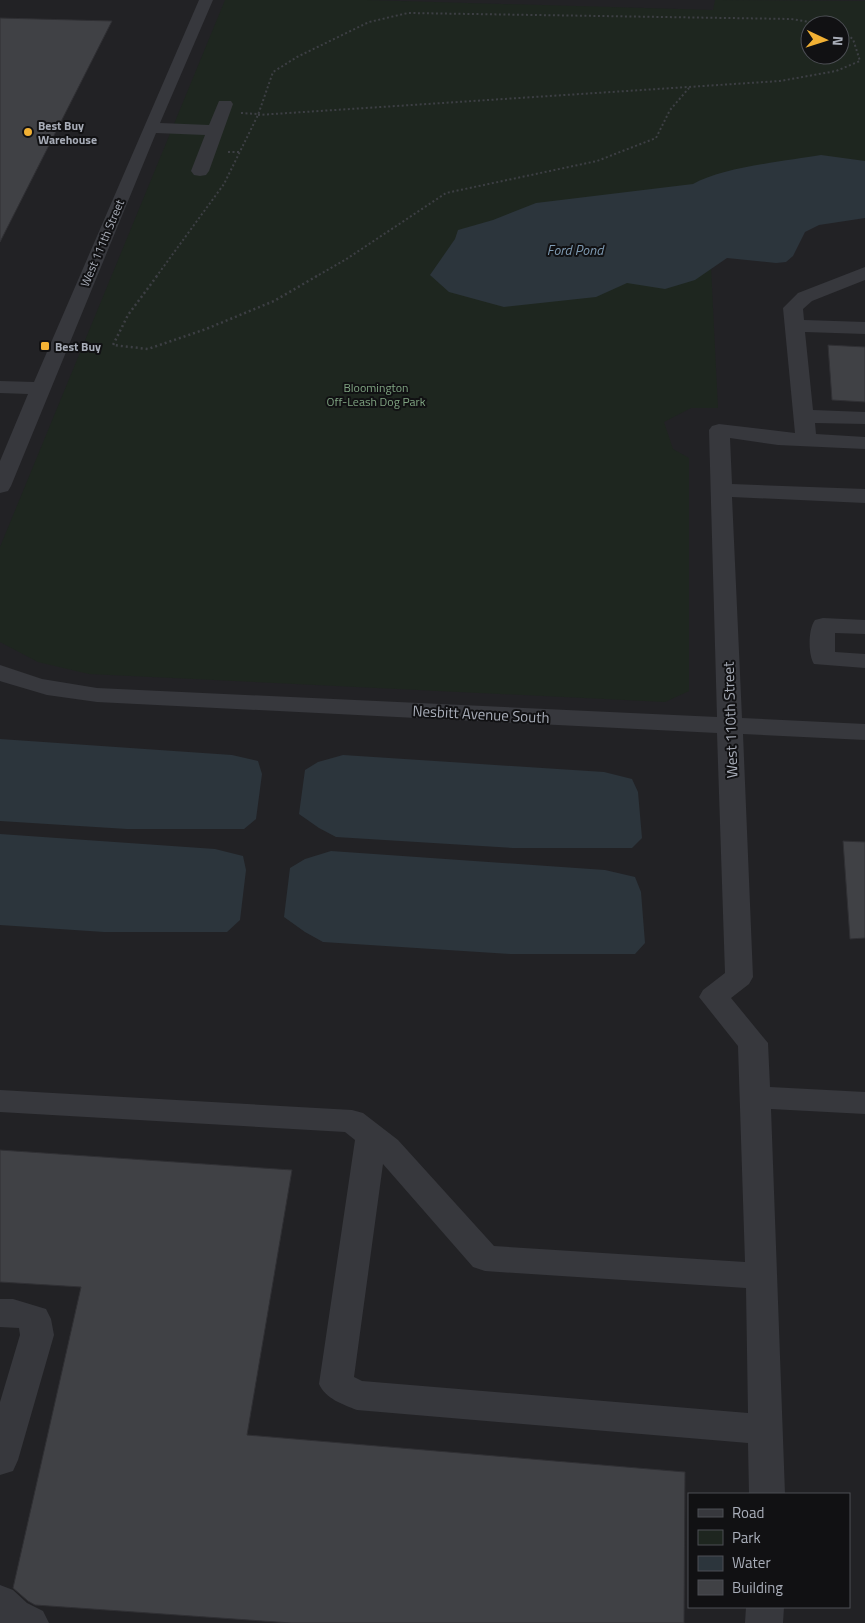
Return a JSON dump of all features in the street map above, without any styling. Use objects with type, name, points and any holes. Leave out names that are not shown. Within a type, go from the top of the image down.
[{"type":"street","name":"West 111th Street","points":[[0,486],[6,459],[41,388],[206,0]]},
{"type":"street","points":[[200,171],[225,104]]},
{"type":"street","points":[[150,128],[215,130]]},
{"type":"street","points":[[806,441],[793,308],[805,297],[865,273]]},
{"type":"street","points":[[795,326],[865,328]]},
{"type":"street","points":[[0,387],[41,388]]},
{"type":"street","points":[[804,416],[865,418]]},
{"type":"street","points":[[719,430],[778,440],[865,443]]},
{"type":"street","name":"West 110th Street","points":[[719,430],[739,977],[713,997],[753,1043],[755,1097]]},
{"type":"street","points":[[722,490],[865,496]]},
{"type":"street","points":[[865,627],[823,625],[823,659],[865,661]]},
{"type":"street","name":"Nesbitt Avenue South","points":[[0,672],[21,682],[58,691],[97,695],[865,732]]},
{"type":"street","points":[[767,1493],[762,1276],[755,1097],[865,1103]]},
{"type":"street","points":[[0,1100],[352,1120],[388,1148],[485,1258],[762,1276]]},
{"type":"street","points":[[371,1135],[336,1384],[357,1395],[766,1429]]},
{"type":"street","points":[[0,1312],[13,1313],[34,1319],[37,1335],[0,1460]]},
{"type":"street","points":[[0,1602],[14,1615],[30,1623]]},
{"type":"street","points":[[764,1623],[766,1608]]},
{"type":"path","points":[[689,88],[670,110],[656,138],[597,161],[446,193],[345,260],[274,301],[206,329],[148,349],[113,345],[128,315],[224,184],[258,115],[273,72],[298,57],[369,22],[408,13],[791,18],[800,20]]},
{"type":"path","points":[[258,115],[689,88],[780,80],[836,71],[860,61],[853,40],[850,38]]},
{"type":"shaded area","points":[[0,0],[865,0],[865,1623],[0,1623]]},
{"type":"green space","name":"Bloomington Off-Leash Dog Park","points":[[225,0],[367,0],[713,10],[715,0],[865,1],[865,191],[707,187],[718,408],[691,408],[664,422],[673,449],[689,458],[689,691],[665,702],[89,674],[38,662],[0,642],[0,547]]},
{"type":"water","name":"Ford Pond","points":[[821,155],[865,161],[865,218],[819,225],[805,232],[793,256],[786,262],[776,263],[727,258],[695,280],[665,289],[627,283],[596,297],[504,307],[449,292],[430,275],[455,239],[458,230],[493,220],[536,203],[693,184],[737,169]]},
{"type":"water","points":[[0,739],[232,755],[258,761],[262,774],[256,819],[244,829],[127,829],[0,821]]},
{"type":"water","points":[[343,755],[604,772],[632,779],[638,792],[642,838],[632,848],[513,848],[336,837],[299,814],[305,770],[318,762]]},
{"type":"water","points":[[0,834],[215,849],[243,856],[246,870],[240,920],[227,932],[104,932],[0,925]]},
{"type":"water","points":[[331,851],[605,870],[635,877],[641,892],[645,943],[635,954],[510,954],[323,942],[284,917],[290,868],[305,859]]},
{"type":"building","name":"Best Buy Warehouse","points":[[0,18],[112,21],[0,242]]},
{"type":"building","points":[[828,345],[865,347],[865,402],[832,400]]},
{"type":"building","points":[[843,841],[865,842],[865,938],[850,939]]},
{"type":"building","points":[[0,1150],[292,1170],[247,1435],[685,1472],[684,1623],[291,1623],[35,1605],[28,1601],[13,1588],[81,1287],[0,1282]]},
{"type":"place","name":"Best Buy Warehouse","points":[[28,132]]},
{"type":"place","name":"Best Buy","points":[[45,346]]}]
